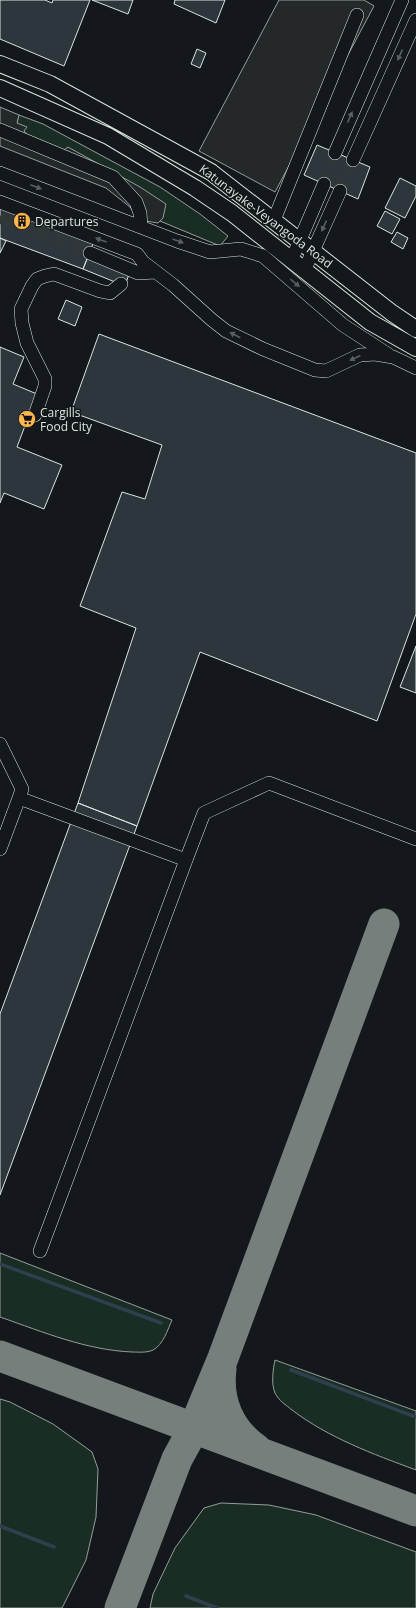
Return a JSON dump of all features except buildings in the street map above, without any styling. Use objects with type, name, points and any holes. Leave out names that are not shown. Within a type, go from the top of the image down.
[{"type":"main road","name":"Katunayake-Veyangoda Road","points":[[0,64],[50,84],[211,172],[392,313],[416,329]]},
{"type":"main road","name":"Katunayake-Veyangoda Road","points":[[0,88],[108,136],[188,184],[232,213],[370,322],[416,348]]},
{"type":"lane","points":[[335,153],[402,0]]},
{"type":"lane","points":[[274,220],[357,15]]},
{"type":"lane","points":[[353,160],[416,20]]},
{"type":"lane","points":[[0,130],[113,177],[136,202],[140,213],[141,227]]},
{"type":"lane","points":[[0,173],[210,252],[241,248],[264,256],[343,325],[393,357],[416,368]]},
{"type":"lane","points":[[291,261],[324,184]]},
{"type":"lane","points":[[304,271],[340,191]]},
{"type":"lane","points":[[0,202],[137,254],[143,262],[173,285],[226,331],[263,350],[315,370],[326,371],[360,355],[375,354],[393,357]]},
{"type":"lane","points":[[90,253],[128,277]]},
{"type":"lane","points":[[35,415],[45,386],[45,379],[27,343],[22,323],[21,309],[36,279],[54,274],[100,291],[110,293],[128,277],[138,273],[156,272]]},
{"type":"lane","points":[[0,744],[22,789],[0,849]]},
{"type":"lane","points":[[40,1251],[204,813],[269,783],[416,839]]},
{"type":"lane","points":[[19,798],[186,860]]},
{"type":"green space","points":[[19,115],[43,124],[160,187],[200,214],[228,236],[220,246],[160,221],[163,218],[61,152],[28,136],[17,123]]},
{"type":"green space","points":[[0,1253],[172,1320],[165,1336],[157,1348],[151,1351],[115,1351],[81,1344],[0,1317]]},
{"type":"green space","points":[[275,1360],[416,1411],[416,1470],[336,1437],[306,1420],[292,1410],[281,1401],[275,1393],[273,1372]]},
{"type":"green space","points":[[0,1399],[10,1402],[53,1424],[92,1452],[98,1469],[96,1517],[86,1560],[62,1608],[0,1608]]},
{"type":"green space","points":[[221,1503],[269,1505],[316,1515],[416,1552],[416,1608],[150,1608],[153,1594],[175,1548],[204,1508]]},
{"type":"shaded area","points":[[279,0],[364,0],[374,6],[275,192],[199,151]]},
{"type":"shaded area","points":[[0,107],[19,115],[17,123],[27,127],[24,131],[28,136],[61,152],[68,147],[140,187],[166,204],[163,218],[158,223],[139,220],[130,207],[106,188],[0,146]]},
{"type":"waterway","points":[[0,1264],[161,1323]]},
{"type":"waterway","points":[[291,1370],[416,1417]]},
{"type":"waterway","points":[[0,1526],[54,1547]]},
{"type":"waterway","points":[[186,1596],[217,1608]]},
{"type":"taxiway","points":[[120,1608],[177,1459],[194,1428],[223,1358],[384,924]]},
{"type":"taxiway","points":[[0,1356],[416,1511]]},
{"type":"taxiway","points":[[221,1369],[221,1392],[227,1414],[239,1433],[256,1449]]},
{"type":"tunnel","points":[[324,184],[335,153]]},
{"type":"tunnel","points":[[340,191],[353,160]]},
{"type":"tunnel","points":[[0,217],[90,253]]},
{"type":"place","name":"Departures","points":[[22,221]]},
{"type":"place","name":"Cargills Food City","points":[[27,419]]}]
